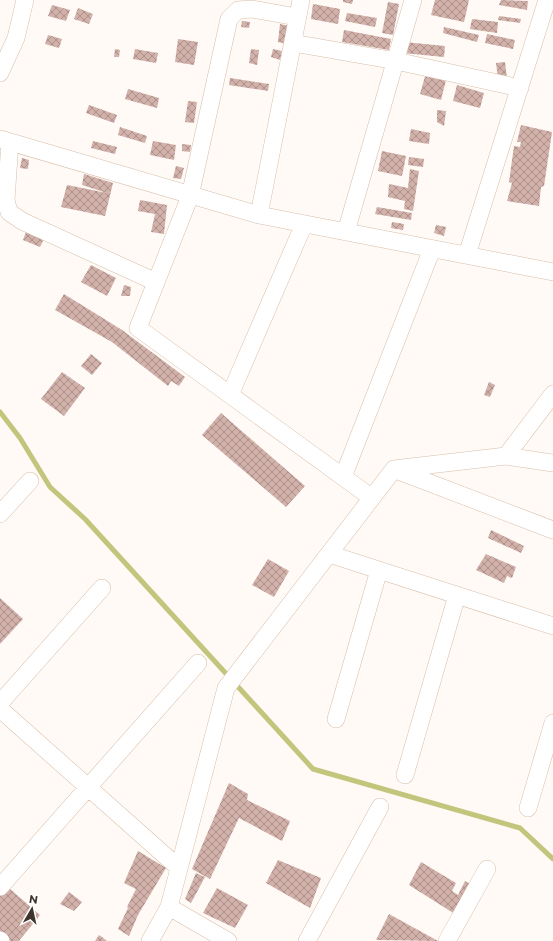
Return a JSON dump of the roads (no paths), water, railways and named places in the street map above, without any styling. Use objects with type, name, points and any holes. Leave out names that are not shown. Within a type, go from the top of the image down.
[{"type":"street","points":[[0,73],[16,38],[25,0]]},
{"type":"street","points":[[260,215],[301,0]]},
{"type":"street","points":[[346,232],[413,0]]},
{"type":"street","points":[[467,255],[547,0]]},
{"type":"street","points":[[297,17],[252,9],[238,10],[229,19],[190,196],[138,328],[372,498]]},
{"type":"street","points":[[292,43],[396,61],[520,88]]},
{"type":"street","points":[[156,282],[22,221],[9,212],[6,200],[5,141],[190,196],[260,215],[553,272]]},
{"type":"street","points":[[230,395],[304,224]]},
{"type":"street","points":[[343,477],[432,249]]},
{"type":"street","points":[[506,456],[553,394]]},
{"type":"street","points":[[150,941],[169,907],[226,688],[394,469],[506,456],[553,463]]},
{"type":"street","points":[[394,469],[553,530]]},
{"type":"street","points":[[0,514],[30,481]]},
{"type":"street","points":[[329,554],[553,626]]},
{"type":"street","points":[[336,719],[379,570]]},
{"type":"street","points":[[0,703],[102,588]]},
{"type":"street","points":[[405,775],[457,595]]},
{"type":"street","points":[[0,887],[198,663]]},
{"type":"street","points":[[0,709],[179,868]]},
{"type":"street","points":[[528,808],[553,723]]},
{"type":"street","points":[[307,941],[380,807]]},
{"type":"street","points":[[447,941],[487,869]]},
{"type":"street","points":[[169,907],[228,941]]},
{"type":"waterway","points":[[0,412],[20,438],[50,487],[85,519],[313,769],[520,828],[553,859]]}]
